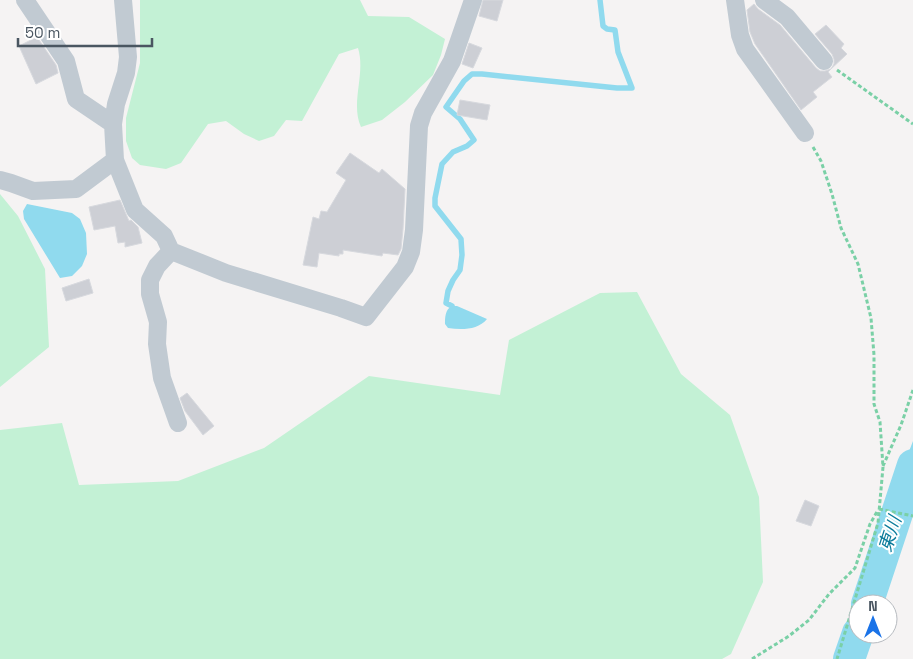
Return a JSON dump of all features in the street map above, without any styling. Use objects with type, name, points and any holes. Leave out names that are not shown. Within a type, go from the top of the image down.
[{"type":"street","points":[[24,0],[66,61],[76,99],[113,124]]},
{"type":"street","points":[[123,0],[128,57],[126,73],[116,104],[113,124],[115,160],[135,210],[164,236],[171,251],[226,273],[341,308],[366,318],[405,267],[412,252],[419,126],[423,113],[452,61],[473,0]]},
{"type":"street","points":[[735,0],[740,34],[745,49],[805,133]]},
{"type":"street","points":[[764,0],[787,17],[824,61]]},
{"type":"street","points":[[0,180],[12,182],[33,191],[76,189],[115,160]]},
{"type":"street","points":[[171,251],[157,266],[150,280],[150,294],[158,322],[157,344],[162,378],[178,423]]},
{"type":"path","points":[[824,61],[913,124]]},
{"type":"path","points":[[805,133],[821,160],[841,228],[858,264],[871,318],[874,355],[874,404],[880,422],[883,467],[878,523],[837,659]]},
{"type":"path","points":[[883,467],[901,425],[913,390]]},
{"type":"path","points":[[879,509],[912,516]]},
{"type":"path","points":[[752,659],[789,636],[809,620],[829,594],[855,568],[870,524],[879,509]]},
{"type":"green space","points":[[140,0],[360,0],[368,16],[409,17],[445,39],[433,75],[405,102],[382,120],[361,127],[358,118],[357,98],[360,58],[358,48],[339,54],[302,121],[286,120],[274,136],[259,141],[244,134],[226,121],[208,124],[181,163],[166,169],[140,165],[132,158],[126,141],[126,118],[140,63]]},
{"type":"green space","points":[[0,194],[18,216],[45,269],[49,347],[0,387]]},
{"type":"green space","points":[[637,292],[681,374],[730,415],[759,497],[763,582],[731,654],[722,659],[0,659],[0,430],[62,423],[79,485],[178,481],[264,448],[369,376],[500,395],[509,340],[600,293]]},
{"type":"water","points":[[27,204],[72,213],[80,219],[86,233],[87,254],[82,266],[72,276],[60,278],[24,219],[23,211]]},
{"type":"water","points":[[452,306],[457,306],[487,319],[474,327],[448,328],[445,324],[445,316],[448,309]]},
{"type":"water","points":[[913,441],[913,491],[907,510],[892,508],[908,454]]},
{"type":"building","points":[[483,0],[503,0],[497,21],[479,16]]},
{"type":"building","points":[[754,4],[780,25],[816,68],[820,71],[831,69],[828,72],[832,77],[813,92],[817,97],[801,110],[755,44],[750,32],[747,10]]},
{"type":"building","points":[[826,25],[844,44],[841,48],[847,54],[831,69],[834,64],[832,54],[815,34]]},
{"type":"building","points":[[37,37],[56,65],[58,73],[36,84],[19,46]]},
{"type":"building","points":[[469,43],[482,48],[473,68],[462,64]]},
{"type":"building","points":[[460,100],[490,105],[487,120],[457,115]]},
{"type":"building","points":[[350,153],[379,173],[382,169],[405,189],[401,249],[398,255],[383,253],[382,256],[343,250],[343,254],[339,254],[339,256],[319,253],[317,267],[303,265],[313,217],[319,219],[321,211],[327,212],[346,180],[336,173]]},
{"type":"building","points":[[120,200],[129,221],[131,220],[138,227],[142,243],[125,247],[125,242],[118,243],[115,226],[94,230],[89,207]]},
{"type":"building","points":[[89,279],[93,293],[66,301],[62,288]]},
{"type":"building","points":[[187,393],[214,426],[203,435],[185,411],[180,398]]},
{"type":"building","points":[[805,500],[819,506],[811,526],[796,521]]},
{"type":"waterway","points":[[452,306],[446,303],[448,291],[460,270],[462,255],[461,239],[435,206],[435,198],[442,164],[453,152],[467,146],[474,140],[460,119],[446,107],[464,81],[472,74],[632,88],[618,52],[615,30],[607,29],[603,26],[600,0]]},
{"type":"waterway","name":"東川","points":[[870,594],[913,465]]},
{"type":"waterway","name":"東川","points":[[849,659],[854,644]]}]
